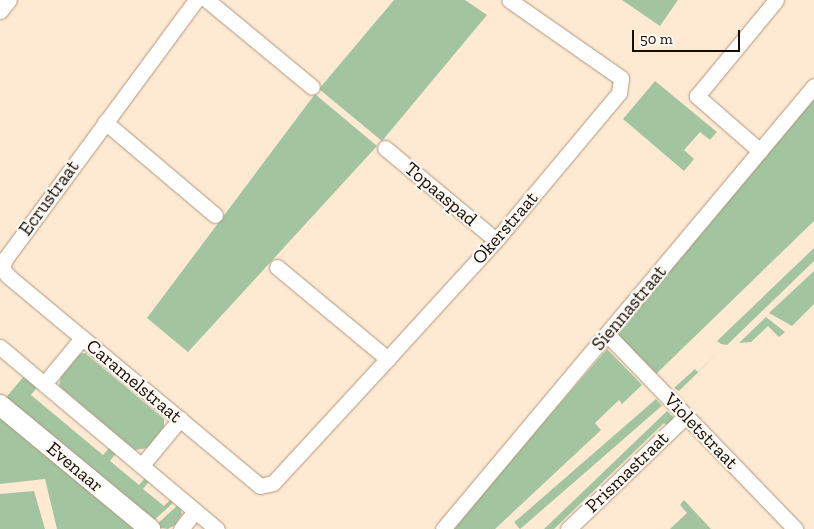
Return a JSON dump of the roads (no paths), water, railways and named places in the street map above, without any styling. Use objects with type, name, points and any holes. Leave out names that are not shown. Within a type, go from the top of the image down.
[{"type":"main road","name":"Evenaar","points":[[0,405],[150,529]]},
{"type":"street","points":[[0,11],[9,0]]},
{"type":"street","name":"Ecrustraat","points":[[8,276],[2,268],[5,259],[196,0]]},
{"type":"street","points":[[207,0],[312,87]]},
{"type":"street","name":"Okerstraat","points":[[260,486],[273,482],[388,359],[496,240],[619,93],[621,78],[509,0]]},
{"type":"street","points":[[760,151],[697,96],[776,0]]},
{"type":"street","name":"Siennastraat","points":[[443,529],[814,86]]},
{"type":"street","points":[[105,122],[215,215]]},
{"type":"street","name":"Topaaspad","points":[[385,148],[496,240]]},
{"type":"street","points":[[277,267],[388,359]]},
{"type":"street","name":"Caramelstraat","points":[[8,276],[260,486]]},
{"type":"street","name":"Violetstraat","points":[[607,334],[795,529]]},
{"type":"street","points":[[44,384],[82,338]]},
{"type":"street","points":[[0,348],[217,529]]},
{"type":"street","name":"Prismastraat","points":[[568,529],[686,416]]},
{"type":"street","points":[[142,465],[180,419]]},
{"type":"street","points":[[181,529],[195,511]]}]
